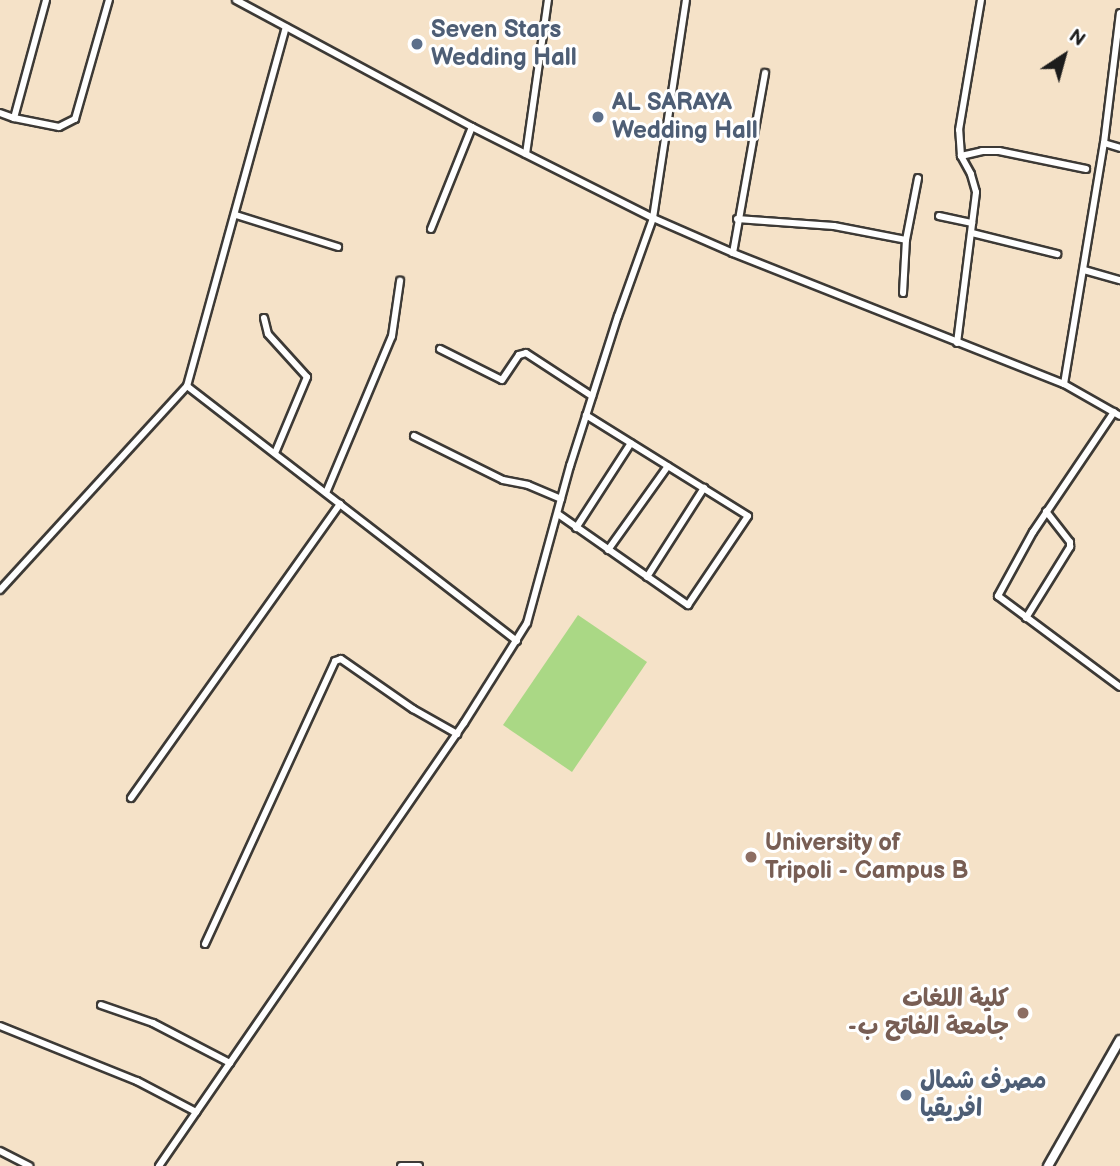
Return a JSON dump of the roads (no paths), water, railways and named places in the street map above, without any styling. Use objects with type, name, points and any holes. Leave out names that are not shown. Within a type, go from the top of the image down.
[{"type":"street","points":[[14,118],[46,0]]},
{"type":"street","points":[[0,113],[60,127],[75,119],[109,0]]},
{"type":"street","points":[[236,0],[472,127],[653,218],[733,253],[1064,384],[1117,414],[1046,511],[998,593],[1001,601],[1120,687]]},
{"type":"street","points":[[526,154],[548,0]]},
{"type":"street","points":[[159,1166],[457,734],[517,641],[534,607],[561,499],[586,415],[653,218],[686,0]]},
{"type":"street","points":[[957,343],[976,192],[971,174],[961,156],[959,130],[981,0]]},
{"type":"street","points":[[1064,384],[1104,143],[1120,13]]},
{"type":"street","points":[[0,590],[187,386],[286,27]]},
{"type":"street","points":[[733,253],[765,73]]},
{"type":"street","points":[[431,229],[472,127]]},
{"type":"street","points":[[1104,143],[1120,148]]},
{"type":"street","points":[[961,156],[982,151],[999,151],[1086,169]]},
{"type":"street","points":[[902,293],[906,240],[918,177]]},
{"type":"street","points":[[236,215],[338,247]]},
{"type":"street","points":[[939,216],[972,223]]},
{"type":"street","points":[[737,219],[812,223],[906,240]]},
{"type":"street","points":[[972,233],[1057,254]]},
{"type":"street","points":[[1084,270],[1120,280]]},
{"type":"street","points":[[326,493],[392,337],[400,281]]},
{"type":"street","points":[[264,318],[268,334],[307,377],[275,453]]},
{"type":"street","points":[[440,349],[502,380],[519,355],[526,353],[592,396]]},
{"type":"street","points":[[187,386],[517,641]]},
{"type":"street","points":[[558,514],[688,606],[748,516],[586,415]]},
{"type":"street","points":[[414,436],[503,480],[528,485],[561,499]]},
{"type":"street","points":[[576,528],[631,443]]},
{"type":"street","points":[[608,550],[668,466]]},
{"type":"street","points":[[647,577],[704,488]]},
{"type":"street","points":[[131,798],[340,504]]},
{"type":"street","points":[[1026,618],[1070,547],[1070,542],[1046,511]]},
{"type":"street","points":[[205,944],[335,661],[341,659],[412,709],[457,734]]},
{"type":"street","points":[[101,1005],[152,1023],[230,1063]]},
{"type":"street","points":[[0,1026],[136,1081],[196,1112]]},
{"type":"street","points":[[1048,1166],[1120,1040]]},
{"type":"street","points":[[0,1151],[29,1166]]},
{"type":"street","points":[[401,1166],[419,1166]]},
{"type":"place","name":"Seven Stars Wedding Hall","points":[[417,44]]},
{"type":"place","name":"AL SARAYA Wedding Hall","points":[[598,117]]},
{"type":"place","name":"University of Tripoli - Campus B","points":[[751,857]]},
{"type":"place","name":"كلية اللغات -جامعة الفاتح ب","points":[[1023,1013]]},
{"type":"place","name":"مصرف شمال افريقيا","points":[[906,1095]]}]
